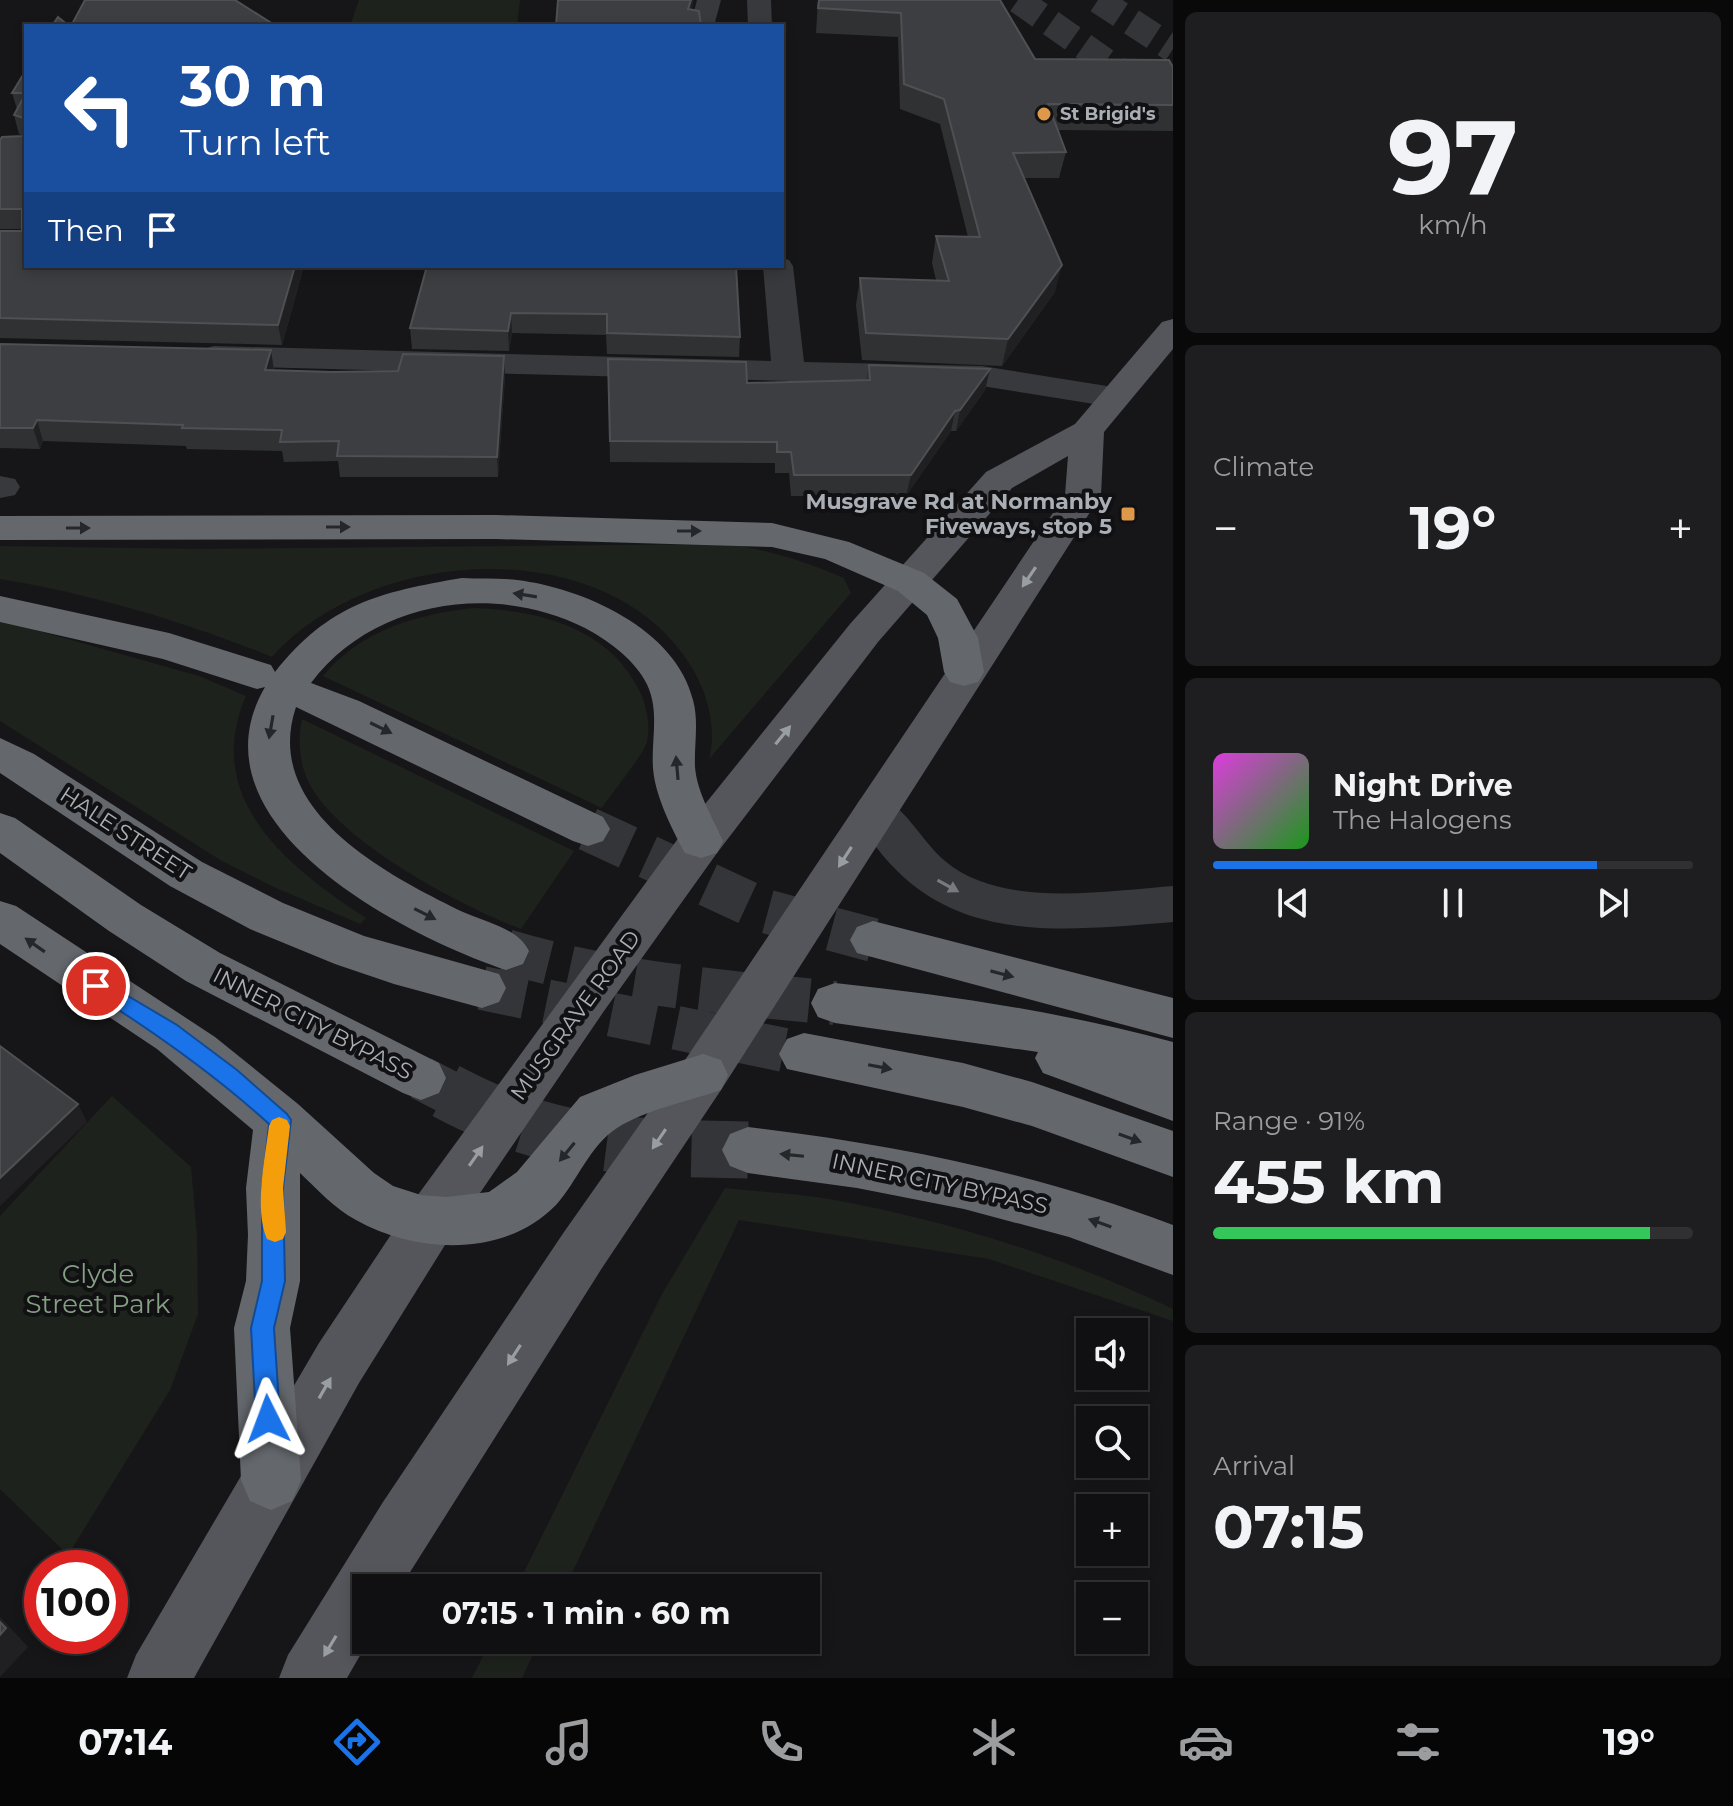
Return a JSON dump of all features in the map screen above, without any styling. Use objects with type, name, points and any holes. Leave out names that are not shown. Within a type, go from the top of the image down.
[{"type":"highway","points":[[0,528],[496,527],[721,531],[772,535],[814,543],[911,582],[943,608],[958,638],[964,672]]},
{"type":"highway","name":"HALE STREET","points":[[0,753],[147,851],[255,910],[343,948],[411,972],[494,969],[414,909],[364,877],[295,817],[278,790],[269,761],[269,732],[276,703],[290,677],[312,652],[337,631],[368,614],[402,601],[437,593],[474,590],[541,597],[604,621],[634,642],[656,665],[670,691],[678,718],[674,770],[701,841]]},
{"type":"highway","points":[[0,609],[169,647],[257,675]]},
{"type":"highway","points":[[310,697],[588,829]]},
{"type":"highway","name":"INNER CITY BYPASS","points":[[0,830],[92,898],[205,968],[282,1010],[421,1078]]},
{"type":"highway","points":[[0,919],[35,947],[170,1031],[230,1076],[370,1203],[391,1213],[454,1221],[491,1216],[513,1208],[535,1191],[595,1114],[703,1075]]},
{"type":"highway","points":[[873,940],[1173,1018]]},
{"type":"highway","points":[[835,1003],[954,1016],[1062,1035],[1173,1063]]},
{"type":"highway","points":[[954,1016],[1173,1099]]},
{"type":"highway","points":[[804,1054],[963,1085],[1032,1104],[1173,1154]]},
{"type":"highway","points":[[271,1480],[262,1328],[273,1281],[272,1188],[280,1120]]},
{"type":"highway","name":"INNER CITY BYPASS","points":[[748,1150],[844,1161],[981,1188],[1051,1206],[1173,1250]]},
{"type":"main road","name":"MUSGRAVE ROAD","points":[[159,1678],[339,1363],[431,1220],[701,841],[855,645],[999,480],[1087,431],[1173,329]]},
{"type":"main road","points":[[311,1678],[404,1523],[583,1250],[703,1075],[964,672],[1083,495],[1087,431]]},
{"type":"street","points":[[703,24],[709,0]]},
{"type":"street","points":[[759,0],[760,24]]},
{"type":"street","points":[[778,268],[788,369]]},
{"type":"street","points":[[191,355],[788,369],[1001,378],[1113,397]]},
{"type":"street","points":[[875,811],[904,848],[936,879],[970,896],[1006,906],[1056,911],[1173,904]]},
{"type":"green space","points":[[359,0],[520,0],[517,24],[351,24]]},
{"type":"green space","points":[[727,544],[772,553],[829,572],[844,578],[851,593],[709,759],[711,725],[703,691],[694,671],[657,625],[608,594],[551,575],[490,569],[428,575],[368,592],[315,620],[272,657],[138,610],[0,579],[0,546],[198,549]]},
{"type":"green space","points":[[474,608],[522,613],[568,626],[589,636],[625,667],[643,700],[647,714],[647,742],[602,808],[323,676],[355,647],[391,627],[432,615]]},
{"type":"green space","points":[[0,620],[199,676],[246,696],[235,733],[235,767],[244,798],[260,827],[282,853],[308,877],[366,918],[360,924],[222,861],[0,721]]},
{"type":"green space","points":[[302,719],[574,851],[521,929],[434,888],[343,825],[321,802],[307,779],[300,749]]},
{"type":"green space","name":"Clyde Street Park","points":[[112,1096],[191,1167],[197,1235],[198,1314],[170,1390],[71,1550],[63,1550],[0,1489],[0,1216]]},
{"type":"green space","points":[[725,1188],[829,1199],[917,1218],[1005,1242],[1090,1273],[1173,1309],[1173,1321],[989,1259],[739,1220],[572,1574],[523,1574],[662,1294]]},
{"type":"green space","points":[[484,1654],[533,1654],[522,1678],[472,1678]]},
{"type":"building","points":[[85,0],[235,0],[273,24],[72,24]]},
{"type":"building","points":[[558,0],[691,0],[688,9],[699,11],[701,24],[556,24]]},
{"type":"building","points":[[819,0],[1000,0],[1035,59],[1169,60],[1173,67],[1173,105],[1048,104],[1066,152],[1013,153],[1062,265],[1008,339],[866,333],[860,278],[949,281],[936,236],[980,237],[944,99],[904,84],[901,13],[818,8]]},
{"type":"building","points":[[58,17],[67,24],[53,24]]},
{"type":"building","points":[[24,73],[24,93],[12,93]]},
{"type":"building","points":[[24,97],[24,118],[14,115]]},
{"type":"building","points":[[24,118],[24,268],[294,268],[278,325],[0,318],[0,231],[22,231],[22,209],[0,209],[0,140],[2,137],[23,136]]},
{"type":"building","points":[[426,268],[736,268],[740,337],[607,333],[607,314],[511,313],[508,331],[410,328]]},
{"type":"building","points":[[0,344],[271,350],[265,370],[332,372],[398,371],[403,354],[504,356],[497,457],[337,456],[339,441],[280,442],[282,430],[37,420],[33,428],[0,428]]},
{"type":"building","points":[[608,359],[746,362],[747,383],[870,380],[869,365],[990,369],[960,410],[955,411],[911,475],[794,475],[791,452],[777,452],[777,442],[610,441]]},
{"type":"building","points":[[0,1046],[78,1104],[0,1178]]},
{"type":"tunnel","points":[[1018,0],[1173,109]]},
{"type":"tunnel","points":[[1098,0],[1173,49]]},
{"type":"tunnel","points":[[588,829],[765,911],[873,940]]},
{"type":"tunnel","points":[[506,951],[628,979],[835,1003]]},
{"type":"tunnel","points":[[482,988],[804,1054]]},
{"type":"tunnel","points":[[421,1078],[450,1093]]},
{"type":"tunnel","points":[[446,1091],[450,1093]]},
{"type":"tunnel","points":[[450,1093],[521,1124],[593,1141],[667,1148],[748,1150]]},
{"type":"slow traffic","points":[[275,1232],[272,1188],[279,1126]]},
{"type":"place","name":"St Brigid's","points":[[1044,114]]},
{"type":"place","name":"Musgrave Rd at Normanby Fiveways, stop 5","points":[[1128,514]]},
{"type":"route","points":[[96,986],[170,1031],[230,1076],[280,1120],[272,1188],[275,1235],[273,1281],[262,1328],[268,1419]]}]
